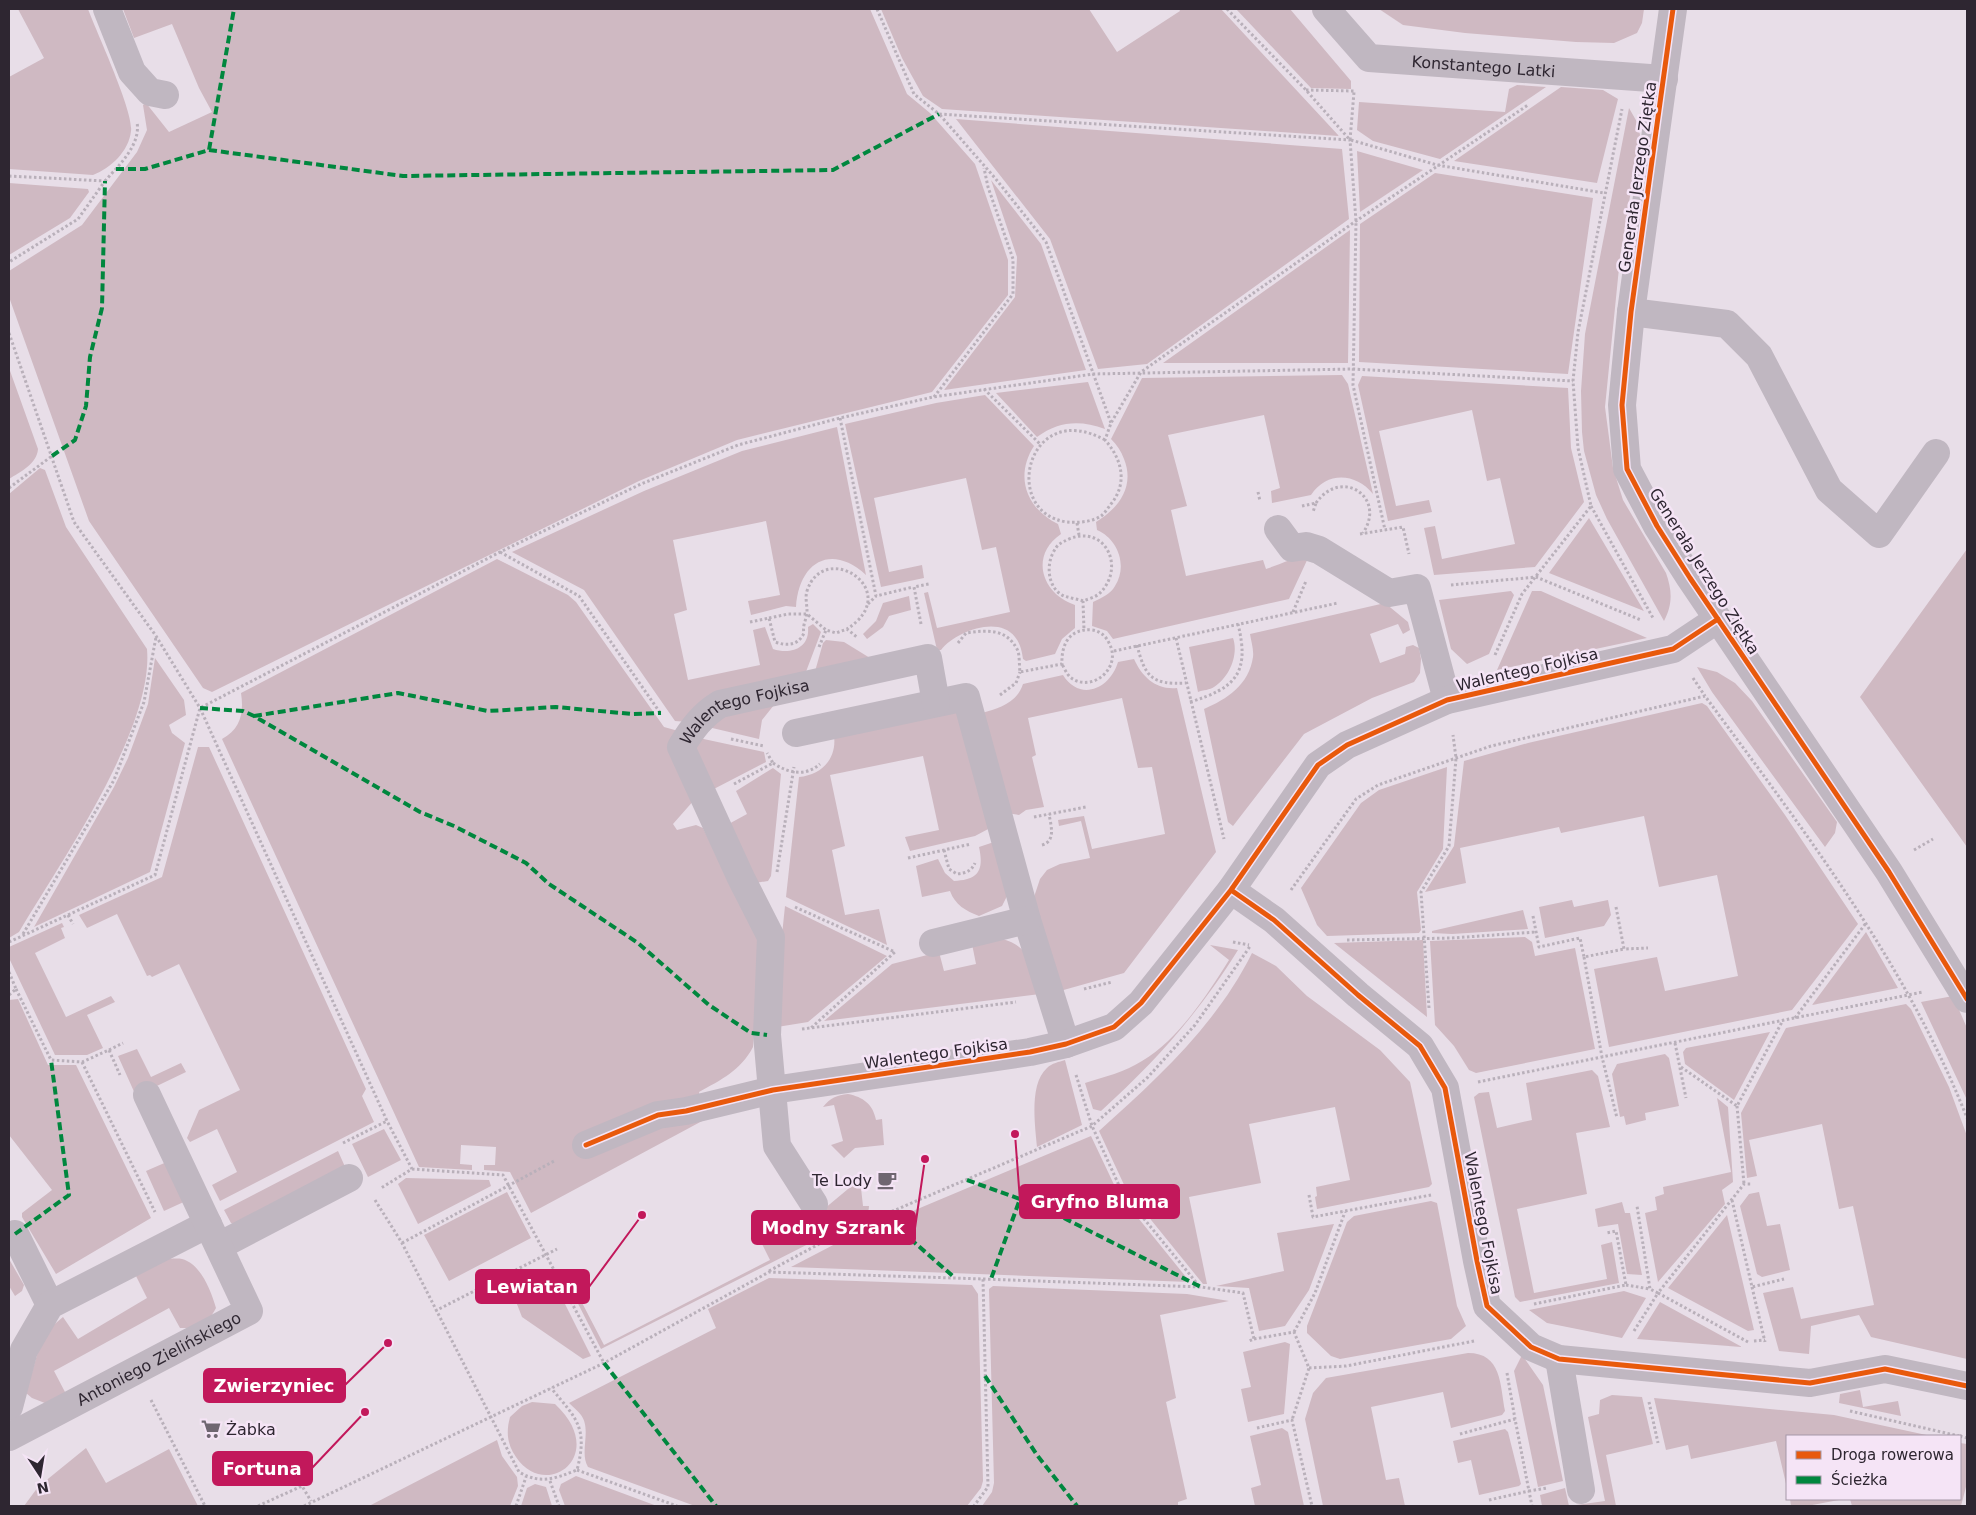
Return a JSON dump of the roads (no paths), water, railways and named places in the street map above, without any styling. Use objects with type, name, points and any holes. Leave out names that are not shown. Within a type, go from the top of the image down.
[{"type":"street","points":[[107,9],[132,72],[150,92],[165,95]]},
{"type":"street","name":"Konstantego Latki","points":[[1326,9],[1369,58],[1664,79]]},
{"type":"street","name":"Generała Jerzego Ziętka","points":[[1674,9],[1631,312],[1622,405],[1627,469],[1657,526],[1889,872],[1964,992]]},
{"type":"street","points":[[1631,312],[1727,324],[1760,356],[1829,490],[1879,534],[1936,453]]},
{"type":"street","points":[[1278,529],[1292,548],[1306,546],[1319,550],[1389,593],[1417,588],[1447,700]]},
{"type":"street","name":"Walentego Fojkisa","points":[[586,1145],[658,1115],[686,1111],[773,1090],[934,1068],[1066,1044],[1114,1027],[1140,1003],[1231,890],[1318,765],[1347,745],[1447,700],[1673,649],[1718,619]]},
{"type":"street","name":"Walentego Fojkisa","points":[[773,1090],[767,1035],[772,937],[765,903],[705,800],[681,748],[691,730],[705,714],[720,704],[928,658],[936,703]]},
{"type":"street","points":[[796,733],[966,697],[1027,920],[1066,1044]]},
{"type":"street","name":"Walentego Fojkisa","points":[[1231,890],[1274,920],[1358,996],[1420,1046],[1445,1088],[1488,1306],[1530,1347],[1560,1359],[1810,1383],[1885,1369],[1967,1386]]},
{"type":"street","points":[[933,943],[1027,920]]},
{"type":"street","points":[[773,1090],[778,1146],[814,1204]]},
{"type":"street","name":"Antoniego Zielińskiego","points":[[9,1438],[249,1311],[147,1095]]},
{"type":"street","points":[[9,1407],[24,1350],[50,1305],[349,1178]]},
{"type":"street","points":[[15,1234],[50,1305]]},
{"type":"street","points":[[1560,1359],[1567,1415],[1580,1486]]},
{"type":"place","name":"Gryfno Bluma","points":[[1015,1134]]},
{"type":"place","name":"Modny Szrank","points":[[925,1159]]},
{"type":"place","name":"Te Lody","points":[[887,1180]]},
{"type":"place","name":"Lewiatan","points":[[642,1215]]},
{"type":"place","name":"Zwierzyniec","points":[[388,1343]]},
{"type":"place","name":"Fortuna","points":[[365,1412]]},
{"type":"place","name":"Żabka","points":[[211,1429]]}]
